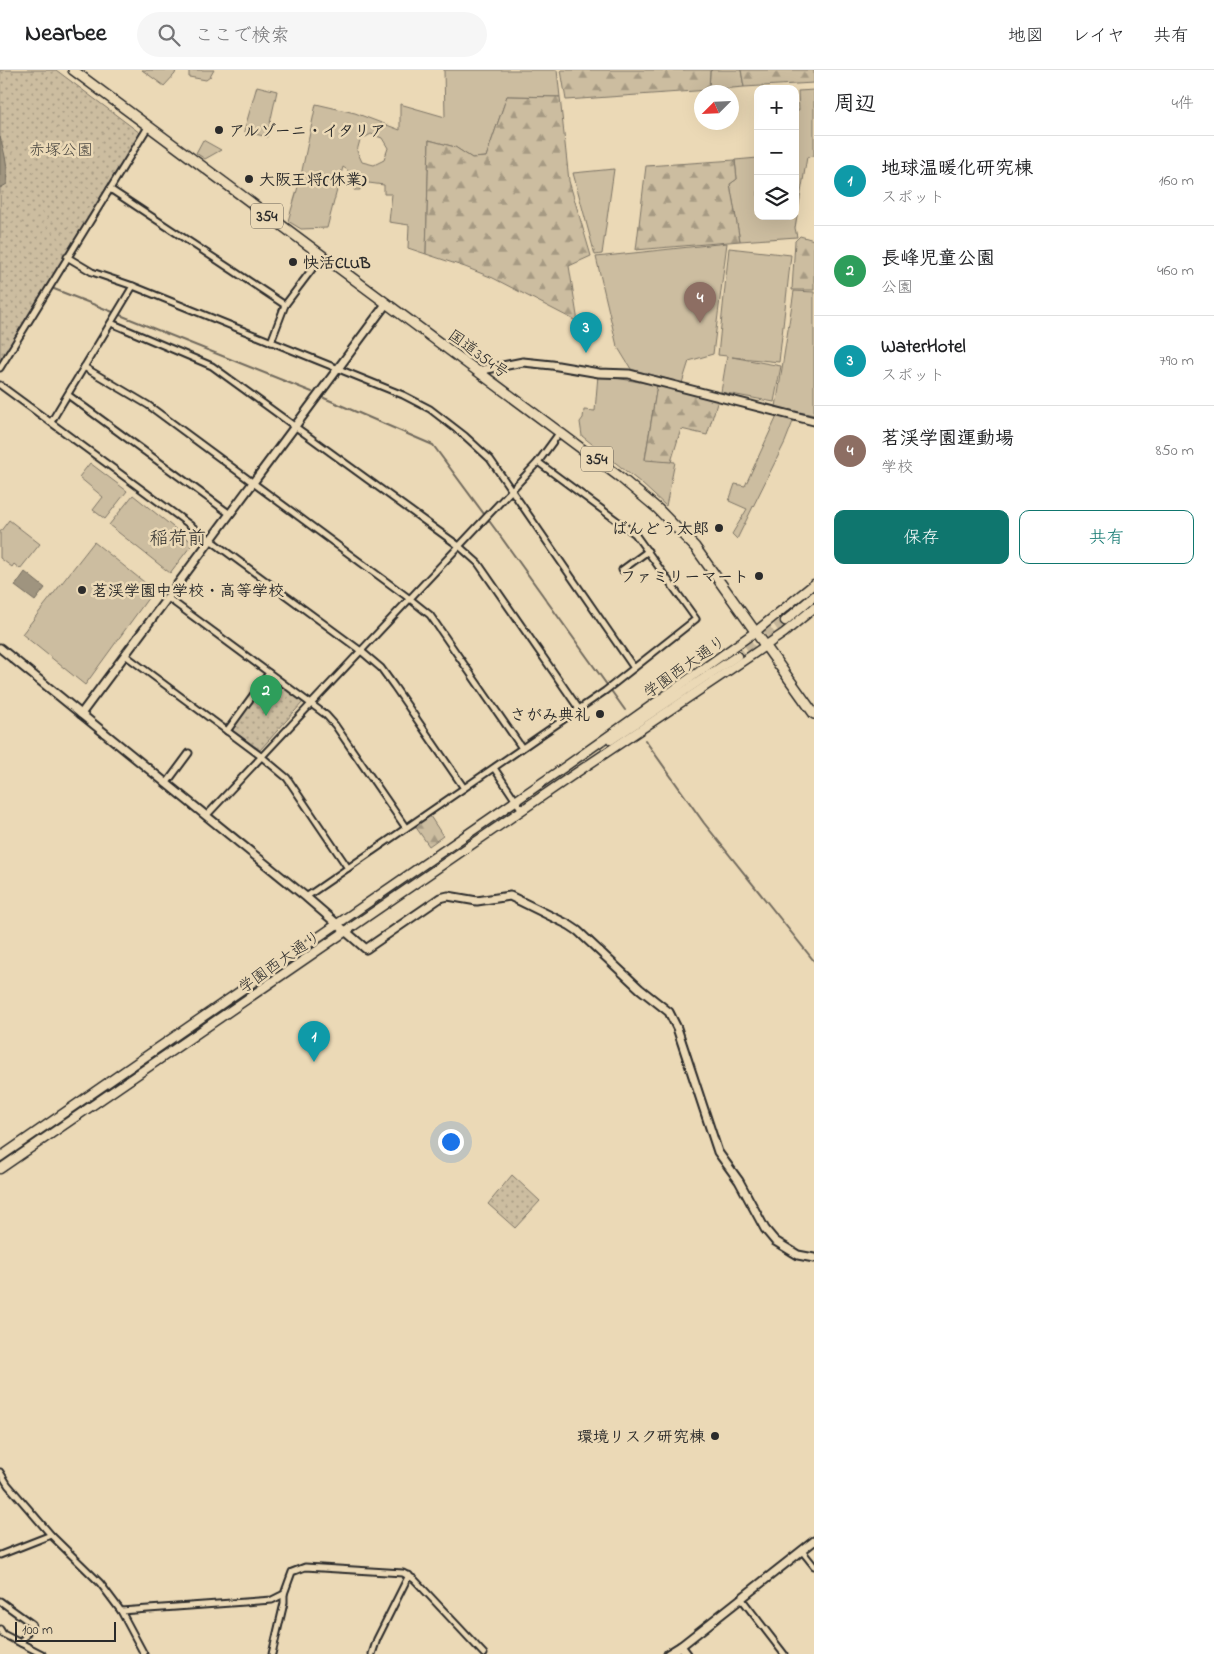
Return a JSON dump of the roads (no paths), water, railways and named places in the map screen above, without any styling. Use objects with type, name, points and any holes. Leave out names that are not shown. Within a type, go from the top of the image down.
[{"type":"highway","name":"国道354号","points":[[73,70],[560,432],[643,496],[683,534],[705,560],[814,714]]},
{"type":"main road","name":"学園西大通り","points":[[0,1157],[566,766],[755,632],[814,584]]},
{"type":"main road","points":[[785,621],[814,596]]},
{"type":"main road","name":"学園西大通り","points":[[0,1169],[573,775],[765,646],[814,608]]},
{"type":"main road","name":"学園西大通り","points":[[566,766],[575,763],[638,723],[737,656]]},
{"type":"main road","name":"学園西大通り","points":[[573,775],[578,768],[638,723]]},
{"type":"street","points":[[0,368],[148,127]]},
{"type":"street","points":[[110,189],[286,305]]},
{"type":"street","points":[[271,342],[286,305],[322,256]]},
{"type":"street","points":[[67,257],[92,272],[133,286],[403,395],[430,409],[481,450],[634,668]]},
{"type":"street","points":[[51,422],[133,286]]},
{"type":"street","points":[[81,714],[386,304]]},
{"type":"street","points":[[111,323],[212,366],[458,546],[478,563],[579,709]]},
{"type":"street","points":[[477,370],[523,362],[599,373],[630,374],[814,421]]},
{"type":"street","points":[[84,367],[148,406],[430,615],[522,748]]},
{"type":"street","points":[[0,385],[361,651],[381,668],[464,788]]},
{"type":"street","points":[[68,395],[230,514]]},
{"type":"street","points":[[206,816],[538,462],[560,432]]},
{"type":"street","points":[[306,897],[605,691],[696,619],[635,534],[538,462]]},
{"type":"street","points":[[622,570],[648,550]]},
{"type":"street","points":[[168,598],[311,704],[335,726],[406,828]]},
{"type":"street","points":[[0,648],[306,897],[366,949],[440,898],[448,896],[477,901],[510,896],[578,932],[640,989],[669,1012],[677,1028],[718,1152],[739,1181],[765,1229],[775,1242],[798,1255],[814,1258]]},
{"type":"street","points":[[125,655],[262,756],[287,778],[348,868]]},
{"type":"street","points":[[227,731],[269,672]]},
{"type":"street","points":[[166,784],[189,753]]},
{"type":"street","points":[[494,768],[522,810]]},
{"type":"street","points":[[0,1472],[8,1485],[51,1535],[100,1583],[121,1611],[144,1654]]},
{"type":"street","points":[[0,1555],[51,1535]]},
{"type":"street","points":[[668,1654],[681,1646],[814,1541]]},
{"type":"street","points":[[802,1551],[814,1566]]},
{"type":"street","points":[[272,1654],[284,1603],[284,1594],[292,1572],[305,1566],[410,1575],[484,1654]]},
{"type":"street","points":[[372,1654],[377,1639],[410,1575]]},
{"type":"street","points":[[121,1611],[272,1600],[284,1594]]},
{"type":"street","points":[[741,1598],[784,1654]]},
{"type":"street","points":[[0,1601],[32,1624],[21,1644]]},
{"type":"street","points":[[0,1629],[3,1634],[42,1654]]},
{"type":"street","points":[[681,1646],[687,1654]]},
{"type":"waterway","points":[[54,289],[113,312]]},
{"type":"waterway","points":[[120,315],[312,392]]},
{"type":"waterway","points":[[324,398],[433,445],[625,710]]},
{"type":"waterway","points":[[645,740],[704,823],[814,961]]},
{"type":"tunnel","points":[[737,656],[785,621]]},
{"type":"place","name":"アルゾーニ・イタリア","points":[[219,130]]},
{"type":"place","name":"大阪王将(休業)","points":[[249,179]]},
{"type":"place","name":"快活CLUB","points":[[293,262]]},
{"type":"place","name":"茗渓学園運動場","points":[[700,323]]},
{"type":"place","name":"WaterHotel","points":[[586,353]]},
{"type":"place","name":"ばんどう太郎","points":[[719,528]]},
{"type":"place","name":"ファミリーマート","points":[[759,576]]},
{"type":"place","name":"茗渓学園中学校・高等学校","points":[[82,590]]},
{"type":"place","name":"さがみ典礼","points":[[600,714]]},
{"type":"place","name":"長峰児童公園","points":[[266,716]]},
{"type":"place","name":"地球温暖化研究棟","points":[[314,1062]]},
{"type":"place","name":"環境リスク研究棟","points":[[715,1436]]},
{"type":"district","name":"稲荷前","points":[[178,537]]},
{"type":"park label","name":"赤塚公園","points":[[61,149]]}]
